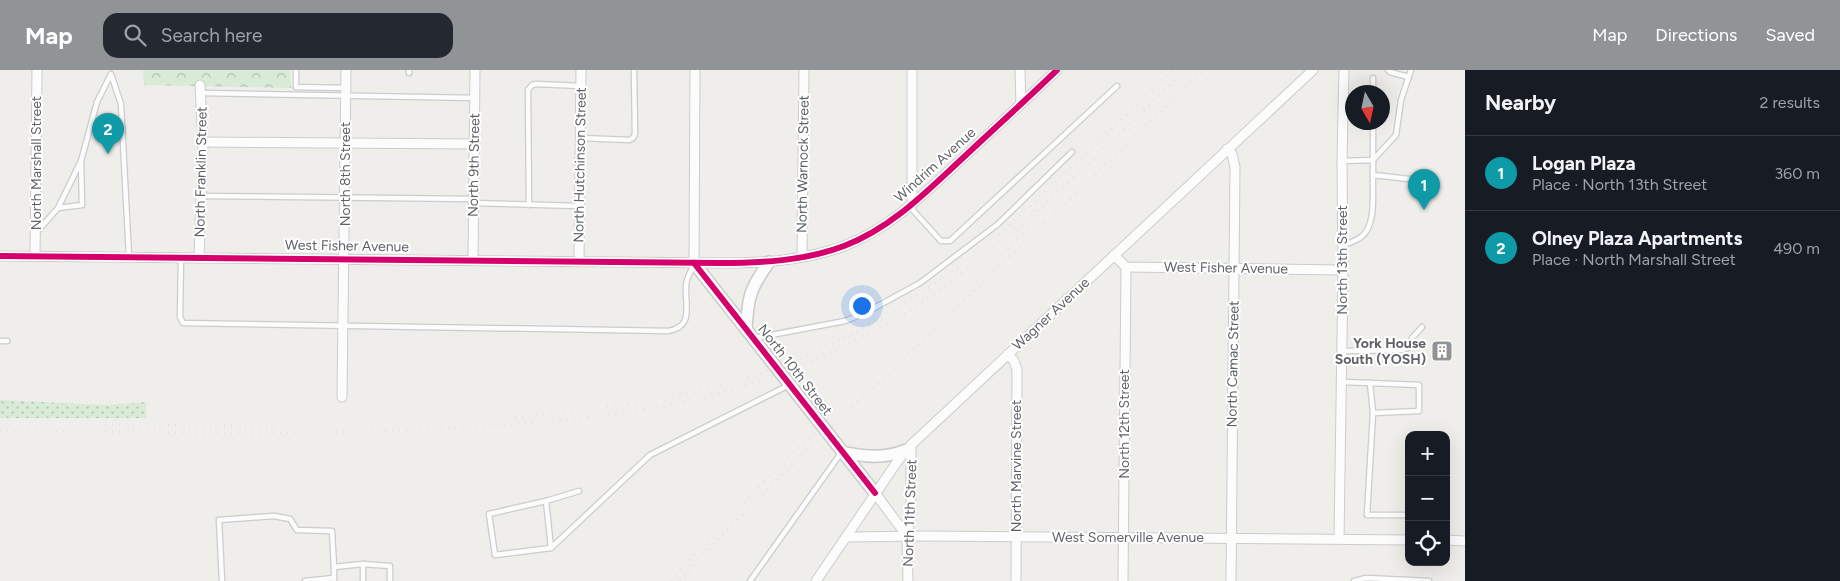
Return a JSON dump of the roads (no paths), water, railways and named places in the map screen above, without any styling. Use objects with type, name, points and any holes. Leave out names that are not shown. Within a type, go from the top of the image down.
[{"type":"street","name":"North Marshall Street","points":[[35,256],[37,70]]},
{"type":"street","name":"North 8th Street","points":[[342,398],[346,70]]},
{"type":"street","name":"North 9th Street","points":[[473,260],[475,70]]},
{"type":"street","name":"North Hutchinson Street","points":[[579,261],[582,70]]},
{"type":"street","points":[[694,262],[695,70]]},
{"type":"street","name":"North Warnock Street","points":[[802,257],[804,70]]},
{"type":"street","points":[[911,206],[912,70]]},
{"type":"street","points":[[1020,70],[1021,104]]},
{"type":"street","name":"Windrim Avenue","points":[[694,262],[769,262],[802,257],[844,246],[880,227],[911,206],[1057,70]]},
{"type":"street","name":"Wagner Avenue","points":[[816,581],[875,494],[909,448],[1312,70]]},
{"type":"street","name":"North 13th Street","points":[[1339,539],[1344,70]]},
{"type":"street","name":"North Franklin Street","points":[[199,258],[203,142],[201,89]]},
{"type":"street","points":[[203,142],[475,144]]},
{"type":"street","name":"North Camac Street","points":[[1228,149],[1232,154],[1235,167],[1231,581]]},
{"type":"street","points":[[1114,255],[1126,266]]},
{"type":"street","name":"West Fisher Avenue","points":[[0,256],[694,262]]},
{"type":"street","name":"North 10th Street","points":[[694,262],[907,536]]},
{"type":"street","points":[[750,333],[748,300],[756,281],[769,262]]},
{"type":"street","name":"West Fisher Avenue","points":[[1126,266],[1343,270]]},
{"type":"street","name":"North 12th Street","points":[[1123,581],[1126,266]]},
{"type":"street","name":"North Marvine Street","points":[[1008,354],[1014,361],[1017,370],[1016,581]]},
{"type":"street","points":[[842,452],[875,457],[890,455],[909,448]]},
{"type":"street","name":"North 11th Street","points":[[908,581],[907,536],[911,513],[909,448]]},
{"type":"street","name":"West Somerville Avenue","points":[[846,537],[1016,536],[1405,540]]},
{"type":"street","points":[[1450,540],[1465,540]]},
{"type":"lane","points":[[296,70],[296,87],[345,92]]},
{"type":"lane","points":[[581,138],[629,140],[633,138],[635,134],[634,70]]},
{"type":"lane","points":[[1388,70],[1409,77]]},
{"type":"lane","points":[[1342,161],[1372,160],[1396,135],[1401,100],[1411,70]]},
{"type":"lane","points":[[35,234],[58,208],[81,162],[97,102],[111,74],[121,104],[129,257]]},
{"type":"lane","points":[[1373,78],[1373,85]]},
{"type":"lane","points":[[530,205],[528,90],[532,85],[536,84],[581,86]]},
{"type":"lane","points":[[911,206],[941,241],[950,241],[1117,86]]},
{"type":"lane","points":[[201,89],[345,92],[475,98]]},
{"type":"lane","points":[[1343,245],[1362,237],[1368,230],[1371,220],[1373,130]]},
{"type":"lane","points":[[750,333],[845,321],[865,313],[920,283],[998,224],[1072,152]]},
{"type":"lane","points":[[58,208],[82,205],[81,162]]},
{"type":"lane","points":[[1373,176],[1409,179]]},
{"type":"lane","points":[[202,196],[474,201],[580,206]]},
{"type":"lane","points":[[181,258],[180,317],[183,323],[668,331],[676,329],[686,319],[686,284],[694,262]]},
{"type":"lane","points":[[1342,351],[1408,348],[1412,338],[1422,327]]},
{"type":"lane","points":[[0,341],[7,341]]},
{"type":"lane","points":[[1341,382],[1419,385],[1419,411],[1373,413]]},
{"type":"lane","points":[[1370,383],[1373,413],[1367,515],[1405,515]]},
{"type":"lane","points":[[579,491],[546,501],[489,514],[495,555],[551,548],[650,455],[790,384]]},
{"type":"lane","points":[[750,581],[842,452]]},
{"type":"lane","points":[[546,501],[551,548]]},
{"type":"lane","points":[[222,581],[219,520],[274,516],[290,519],[297,530],[332,531],[334,580],[305,581]]},
{"type":"lane","points":[[334,566],[363,564],[390,566],[390,581]]},
{"type":"lane","points":[[363,564],[363,581]]},
{"type":"lane","points":[[1354,581],[1366,578],[1426,581]]},
{"type":"railway","points":[[999,235],[1174,70]]},
{"type":"railway","points":[[0,431],[301,433],[482,426],[544,422],[636,411],[697,399],[749,385],[812,361],[854,342],[894,320],[937,291],[979,260],[1033,215],[1185,70]]},
{"type":"railway","points":[[680,581],[716,541],[783,474],[1204,70]]},
{"type":"railway","points":[[1007,249],[1032,225]]},
{"type":"railway","points":[[666,398],[744,379],[820,349],[893,311],[960,265]]},
{"type":"railway","points":[[607,407],[641,402]]},
{"type":"railway","points":[[515,417],[579,411]]},
{"type":"railway","points":[[105,425],[280,426]]},
{"type":"railway","points":[[744,502],[785,460],[820,430]]},
{"type":"railway","points":[[671,581],[711,536]]},
{"type":"place","name":"Olney Plaza Apartments","points":[[108,154]]},
{"type":"place","name":"Logan Plaza","points":[[1424,210]]},
{"type":"place","name":"York House South (YOSH)","points":[[1442,351]]}]
